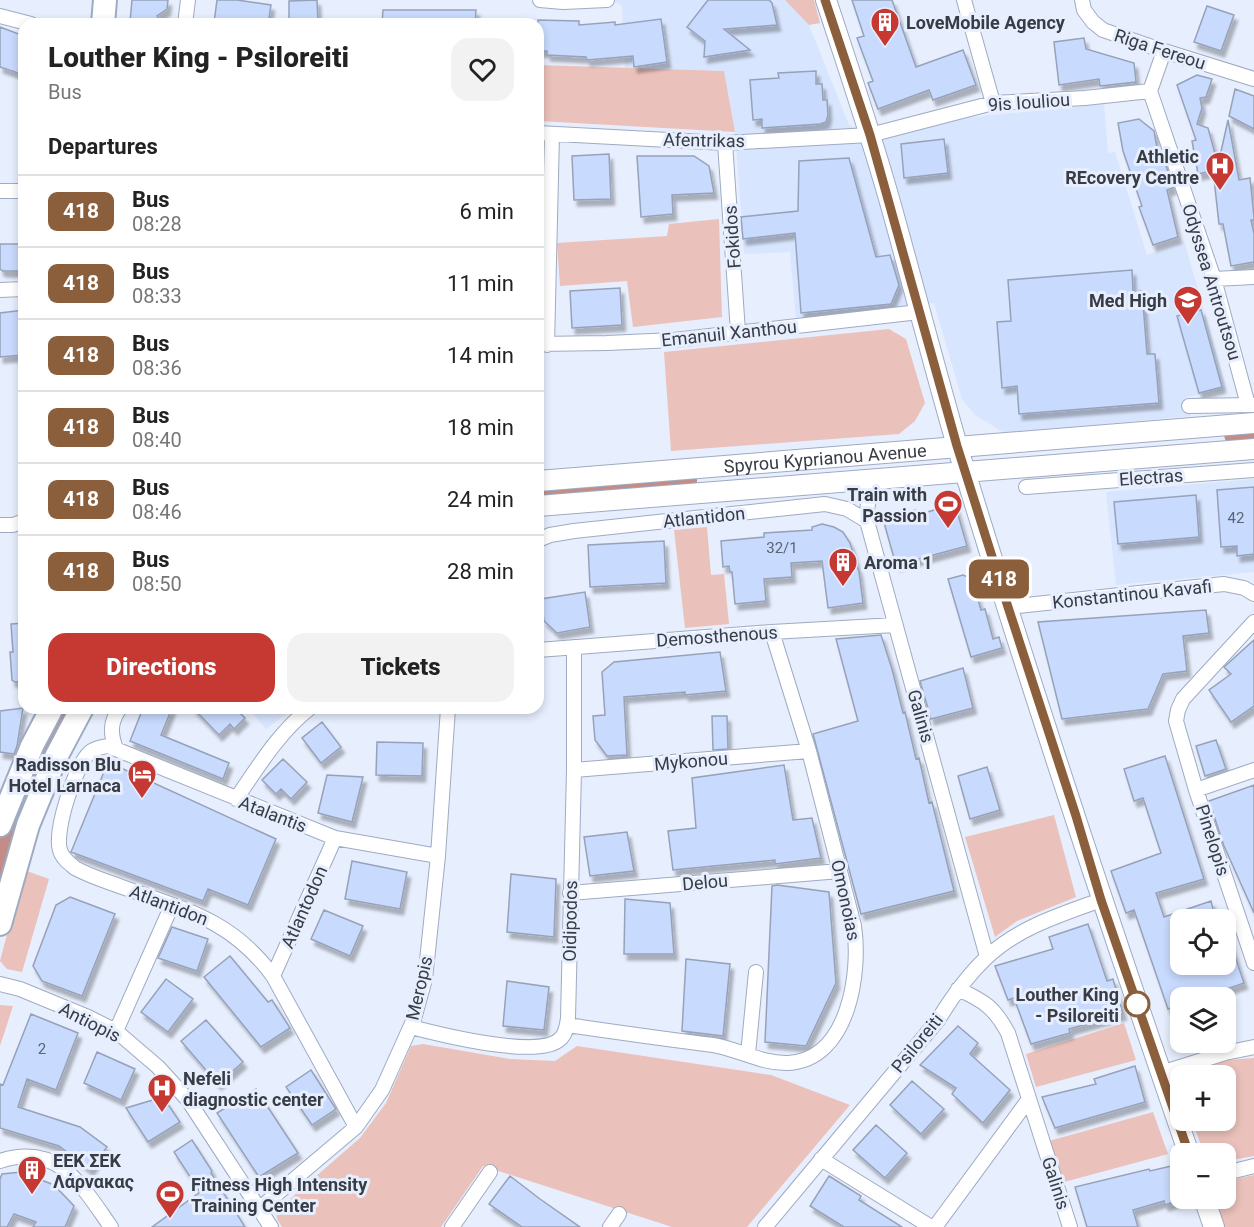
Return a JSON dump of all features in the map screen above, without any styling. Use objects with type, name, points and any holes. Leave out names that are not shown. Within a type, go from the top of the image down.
[{"type":"main road","points":[[104,18],[105,0]]},
{"type":"main road","points":[[825,0],[870,135],[957,446],[1101,900],[1185,1143]]},
{"type":"main road","name":"Spyrou Kyprianou Avenue","points":[[544,480],[957,446],[1252,411]]},
{"type":"main road","name":"Spyrou Kyprianou Avenue","points":[[544,506],[1254,449]]},
{"type":"main road","points":[[0,825],[32,746],[49,714]]},
{"type":"main road","points":[[0,924],[28,825],[56,757],[79,714]]},
{"type":"main road","points":[[1208,1209],[1214,1227]]},
{"type":"street","points":[[186,18],[188,0]]},
{"type":"street","points":[[540,0],[607,0]]},
{"type":"street","points":[[964,0],[993,103]]},
{"type":"street","name":"Riga Fereou","points":[[1082,0],[1084,10],[1103,30],[1254,78]]},
{"type":"street","points":[[0,16],[18,21]]},
{"type":"street","points":[[1150,91],[1164,51]]},
{"type":"street","name":"9is Iouliou","points":[[870,135],[993,103],[1085,98],[1150,91]]},
{"type":"street","name":"Odyssea Antroutsou","points":[[1150,91],[1214,279],[1252,411]]},
{"type":"street","points":[[544,239],[545,134]]},
{"type":"street","name":"Afentrikas","points":[[545,134],[725,143],[870,135]]},
{"type":"street","name":"Fokidos","points":[[725,143],[738,332]]},
{"type":"street","points":[[0,191],[18,191]]},
{"type":"street","points":[[1214,279],[1254,277]]},
{"type":"street","points":[[0,290],[18,289]]},
{"type":"street","name":"Emanuil Xanthou","points":[[544,344],[674,340],[919,312]]},
{"type":"street","points":[[1189,406],[1252,411]]},
{"type":"street","name":"Electras","points":[[1026,487],[1254,470]]},
{"type":"street","name":"Galinis","points":[[881,479],[871,490],[867,506],[867,521],[987,957]]},
{"type":"street","points":[[1048,484],[1049,499]]},
{"type":"street","name":"Atlantidon","points":[[544,538],[574,531],[825,504],[847,509],[867,521]]},
{"type":"street","name":"Konstantinou Kavafi","points":[[1008,607],[1224,584],[1244,588],[1254,594]]},
{"type":"street","name":"Pinelopis","points":[[1254,622],[1183,699],[1176,716],[1196,790],[1248,925],[1254,963]]},
{"type":"street","name":"Demosthenous","points":[[544,650],[895,625]]},
{"type":"street","name":"Omonoias","points":[[567,1025],[712,1045],[771,1062],[787,1063],[808,1059],[824,1048],[840,1025],[851,994],[856,951],[854,926],[809,751],[772,632]]},
{"type":"street","name":"Oidipodos","points":[[567,1025],[574,771],[574,647]]},
{"type":"street","points":[[116,749],[111,732],[112,723],[117,714]]},
{"type":"street","points":[[236,799],[274,745],[303,714]]},
{"type":"street","name":"Meropis","points":[[259,1209],[356,1127],[382,1090],[411,1027],[425,979],[438,856],[448,714]]},
{"type":"street","name":"Atlantidon","points":[[116,749],[108,746],[96,749],[85,759],[63,816],[59,833],[59,849],[68,863],[82,872],[208,919],[225,928],[252,951],[273,976],[356,1127]]},
{"type":"street","name":"Atalantis","points":[[116,749],[335,838],[438,856]]},
{"type":"street","name":"Mykonou","points":[[574,771],[809,751]]},
{"type":"street","points":[[1196,790],[1254,770]]},
{"type":"street","name":"Atlantodon","points":[[273,976],[335,838]]},
{"type":"street","name":"Delou","points":[[570,893],[840,871]]},
{"type":"street","name":"Psiloreiti","points":[[765,1227],[938,1020],[958,989],[987,957],[1018,935],[1042,923],[1101,900]]},
{"type":"street","points":[[116,1031],[172,905]]},
{"type":"street","points":[[747,1054],[756,972]]},
{"type":"street","name":"Antiopis","points":[[0,984],[20,989],[116,1031],[158,1067],[188,1100],[271,1227]]},
{"type":"street","name":"Galinis","points":[[958,989],[988,1004],[998,1015],[1013,1045],[1070,1227]]},
{"type":"street","points":[[411,1027],[463,1041],[536,1047],[557,1042],[561,1039],[567,1025]]},
{"type":"street","points":[[1161,1073],[1225,1053],[1254,1047]]},
{"type":"street","points":[[821,1159],[933,1227],[1029,1099]]},
{"type":"street","points":[[0,1161],[33,1157],[62,1166],[84,1188],[111,1227]]},
{"type":"street","points":[[1236,1170],[1254,1166]]},
{"type":"street","points":[[452,1227],[490,1172]]},
{"type":"street","points":[[610,1227],[619,1214]]},
{"type":"shaded area","points":[[613,0],[785,0],[809,25],[849,125],[879,137],[953,119],[1104,104],[1108,153],[1115,152],[1147,255],[1184,241],[1227,390],[1186,397],[1191,416],[1005,433],[975,415],[962,399],[934,303],[796,318],[790,252],[744,254],[735,132],[724,71],[625,68],[622,6]]},
{"type":"shaded area","points":[[785,0],[814,0],[820,23],[809,25]]},
{"type":"shaded area","points":[[544,65],[724,71],[735,132],[544,121]]},
{"type":"shaded area","points":[[544,139],[548,139],[544,170]]},
{"type":"shaded area","points":[[719,219],[722,317],[633,327],[627,281],[560,286],[557,243],[667,236],[669,224]]},
{"type":"shaded area","points":[[889,329],[906,339],[925,403],[915,421],[899,434],[671,451],[664,352]]},
{"type":"shaded area","points":[[1254,479],[1254,572],[1116,585],[1106,492]]},
{"type":"shaded area","points":[[707,527],[711,575],[724,574],[729,624],[685,628],[674,530]]},
{"type":"shaded area","points":[[253,714],[286,714],[266,729]]},
{"type":"shaded area","points":[[1054,815],[1076,897],[1017,921],[995,937],[965,837]]},
{"type":"shaded area","points":[[24,870],[49,879],[22,972],[7,969],[0,961]]},
{"type":"shaded area","points":[[0,1005],[13,1006],[0,1046]]},
{"type":"shaded area","points":[[1124,1023],[1136,1060],[1036,1087],[1026,1054]]},
{"type":"shaded area","points":[[423,1044],[510,1059],[555,1061],[577,1046],[771,1075],[850,1105],[747,1227],[672,1227],[483,1166],[441,1227],[282,1227],[277,1219],[276,1211],[360,1138],[386,1103],[411,1046]]},
{"type":"shaded area","points":[[1254,1058],[1254,1156],[1236,1159],[1236,1143],[1200,1143],[1196,1131],[1236,1131],[1236,1065],[1213,1065],[1227,1060]]},
{"type":"shaded area","points":[[1153,1112],[1168,1154],[1064,1182],[1049,1141]]},
{"type":"shaded area","points":[[1254,1175],[1254,1227],[1223,1227],[1216,1209],[1236,1209],[1236,1179]]},
{"type":"building","points":[[132,0],[168,0],[167,9],[157,16],[158,18],[130,18]]},
{"type":"building","points":[[217,0],[237,0],[271,5],[269,18],[215,18]]},
{"type":"building","points":[[317,0],[318,18],[289,18],[289,1]]},
{"type":"building","points":[[708,0],[769,0],[772,3],[777,25],[724,29],[750,50],[704,57],[705,41],[687,27]]},
{"type":"building","points":[[852,0],[892,0],[916,67],[963,50],[976,85],[933,100],[929,90],[878,109],[868,83],[873,81],[857,38],[864,36]]},
{"type":"building","points":[[1207,6],[1234,15],[1221,51],[1194,42]]},
{"type":"building","points":[[383,10],[476,10],[475,18],[382,18]]},
{"type":"building","points":[[661,19],[667,62],[634,67],[633,56],[587,60],[586,57],[547,55],[547,51],[544,51],[544,20],[579,21],[579,25],[615,22],[615,25]]},
{"type":"building","points":[[0,27],[18,34],[18,73],[0,67]]},
{"type":"building","points":[[1084,38],[1086,49],[1134,63],[1136,82],[1100,86],[1099,79],[1059,85],[1054,42]]},
{"type":"building","points":[[816,71],[816,84],[822,84],[823,100],[827,100],[826,122],[762,128],[762,119],[753,120],[750,80],[779,78],[778,73]]},
{"type":"building","points":[[1197,75],[1212,79],[1206,97],[1200,98],[1202,108],[1197,124],[1208,128],[1218,165],[1228,120],[1239,180],[1250,178],[1254,217],[1254,220],[1251,220],[1254,234],[1254,262],[1231,266],[1223,224],[1219,224],[1214,179],[1216,170],[1198,174],[1192,141],[1196,140],[1177,85]]},
{"type":"building","points":[[1235,89],[1254,96],[1254,129],[1229,116]]},
{"type":"building","points":[[1139,119],[1154,131],[1158,154],[1162,153],[1173,188],[1167,190],[1178,237],[1153,245],[1139,207],[1142,206],[1123,151],[1118,123]]},
{"type":"building","points":[[944,139],[948,173],[904,178],[901,144]]},
{"type":"building","points":[[609,154],[611,199],[574,200],[572,156]]},
{"type":"building","points":[[637,156],[694,156],[709,166],[714,193],[672,195],[673,214],[641,217]]},
{"type":"building","points":[[849,158],[876,257],[890,255],[899,285],[891,304],[801,313],[795,233],[743,239],[741,217],[798,211],[799,161]]},
{"type":"building","points":[[0,244],[18,244],[18,271],[0,269]]},
{"type":"building","points":[[1132,270],[1133,292],[1142,291],[1147,354],[1155,354],[1159,403],[1019,414],[1017,386],[1002,388],[997,322],[1011,321],[1008,280]]},
{"type":"building","points":[[620,288],[622,325],[572,328],[570,291]]},
{"type":"building","name":"Med High","points":[[1201,310],[1222,387],[1199,393],[1177,316]]},
{"type":"building","points":[[18,311],[18,356],[0,357],[0,313]]},
{"type":"building","points":[[1254,487],[1254,554],[1237,556],[1237,546],[1221,547],[1217,490]]},
{"type":"building","points":[[1196,495],[1199,537],[1118,544],[1114,502]]},
{"type":"building","points":[[955,504],[967,546],[896,565],[883,519],[915,510],[917,515]]},
{"type":"building","points":[[822,524],[843,532],[850,543],[859,572],[863,603],[828,608],[822,561],[791,563],[792,577],[764,579],[766,601],[735,604],[732,572],[729,566],[723,567],[721,541],[764,537],[764,533],[812,530],[812,527]]},
{"type":"building","points":[[664,541],[666,583],[590,587],[588,545]]},
{"type":"building","points":[[963,575],[972,579],[981,610],[985,609],[993,639],[999,637],[1002,648],[971,657],[948,579]]},
{"type":"building","points":[[585,592],[590,627],[557,633],[544,621],[544,599]]},
{"type":"building","points":[[1206,610],[1209,633],[1183,636],[1187,671],[1163,674],[1148,709],[1062,719],[1038,622]]},
{"type":"building","points":[[18,623],[18,682],[15,682],[12,680],[10,652],[13,652],[11,624]]},
{"type":"building","points":[[881,635],[903,713],[905,712],[916,759],[919,758],[929,803],[932,802],[954,891],[861,914],[813,734],[858,721],[836,639]]},
{"type":"building","points":[[1254,640],[1254,706],[1231,722],[1209,690],[1231,674],[1224,667]]},
{"type":"building","points":[[720,652],[726,691],[624,697],[627,755],[607,756],[595,740],[593,716],[605,715],[602,672],[614,662]]},
{"type":"building","points":[[963,668],[973,708],[931,719],[920,681]]},
{"type":"building","points":[[18,709],[18,714],[22,714],[14,754],[0,752],[0,711]]},
{"type":"building","points":[[141,714],[170,714],[161,735],[229,763],[223,779],[130,741]]},
{"type":"building","points":[[199,714],[241,714],[245,718],[234,729],[230,724],[219,735]]},
{"type":"building","points":[[712,716],[727,716],[728,749],[713,750]]},
{"type":"building","points":[[322,722],[341,747],[321,763],[302,738]]},
{"type":"building","points":[[1216,740],[1226,769],[1205,776],[1196,746]]},
{"type":"building","points":[[377,742],[423,743],[422,776],[376,775]]},
{"type":"building","points":[[1165,756],[1204,879],[1156,893],[1164,917],[1170,915],[1170,975],[1236,975],[1236,959],[1244,983],[1233,987],[1170,987],[1170,1008],[1168,1009],[1134,910],[1126,913],[1111,871],[1161,853],[1143,798],[1134,801],[1124,769]]},
{"type":"building","points":[[283,759],[307,782],[291,799],[281,789],[276,794],[262,780]]},
{"type":"building","name":"Radisson Blu Hotel Larnaca","points":[[108,762],[276,839],[248,905],[208,889],[203,901],[71,852]]},
{"type":"building","points":[[784,765],[793,820],[812,818],[821,858],[775,864],[775,860],[673,870],[668,831],[696,828],[692,778]]},
{"type":"building","points":[[987,767],[1000,810],[970,819],[958,776]]},
{"type":"building","points":[[327,775],[363,777],[352,822],[318,813]]},
{"type":"building","points":[[1254,785],[1254,913],[1224,846],[1209,801]]},
{"type":"building","points":[[627,832],[634,871],[590,876],[584,837]]},
{"type":"building","points":[[352,861],[407,872],[400,909],[345,899]]},
{"type":"building","points":[[511,874],[556,879],[554,937],[507,932]]},
{"type":"building","points":[[772,886],[829,892],[836,983],[806,1046],[765,1042]]},
{"type":"building","points":[[70,897],[115,914],[82,996],[42,981],[33,966],[56,905]]},
{"type":"building","points":[[625,899],[670,903],[674,954],[624,954]]},
{"type":"building","points":[[1211,901],[1213,909],[1188,909]]},
{"type":"building","points":[[324,910],[363,926],[350,956],[311,939]]},
{"type":"building","points":[[1088,924],[1107,981],[1113,979],[1123,1014],[1069,1029],[1070,1033],[1031,1044],[1014,998],[1008,1000],[995,966],[1053,949],[1049,937]]},
{"type":"building","points":[[172,927],[208,939],[197,971],[158,958]]},
{"type":"building","points":[[230,956],[268,1002],[272,1000],[290,1028],[261,1047],[204,977]]},
{"type":"building","points":[[686,959],[730,964],[723,1036],[682,1031]]},
{"type":"building","points":[[166,979],[193,999],[168,1032],[141,1012]]},
{"type":"building","points":[[507,981],[549,987],[544,1030],[503,1026]]},
{"type":"building","points":[[31,1014],[78,1033],[56,1090],[27,1079],[18,1107],[80,1127],[107,1147],[90,1170],[59,1146],[0,1128],[0,1084],[3,1085]]},
{"type":"building","points":[[206,1020],[243,1062],[218,1084],[181,1041]]},
{"type":"building","points":[[958,1026],[978,1043],[970,1054],[1010,1090],[983,1123],[952,1094],[956,1088],[920,1065]]},
{"type":"building","points":[[97,1052],[135,1069],[121,1100],[84,1083]]},
{"type":"building","points":[[1135,1066],[1145,1102],[1055,1128],[1042,1097],[1096,1084],[1094,1079]]},
{"type":"building","points":[[311,1070],[336,1109],[312,1125],[286,1087]]},
{"type":"building","points":[[912,1081],[944,1109],[921,1134],[890,1105]]},
{"type":"building","points":[[256,1089],[298,1153],[259,1177],[217,1113]]},
{"type":"building","points":[[163,1097],[180,1122],[148,1142],[126,1108]]},
{"type":"building","points":[[876,1125],[907,1153],[885,1178],[853,1150]]},
{"type":"building","points":[[192,1140],[245,1227],[152,1227],[200,1192],[174,1152]]},
{"type":"building","points":[[1170,1166],[1170,1203],[1165,1205],[1164,1201],[1133,1210],[1138,1227],[1087,1227],[1075,1187],[1149,1169],[1150,1171]]},
{"type":"building","name":"ΕΕΚ ΣΕΚ Λάρνακας","points":[[21,1172],[54,1185],[74,1206],[65,1227],[33,1227],[36,1222],[14,1214],[7,1227],[0,1227],[0,1179],[2,1174]]},
{"type":"building","points":[[510,1176],[580,1227],[522,1227],[489,1204]]},
{"type":"building","points":[[829,1176],[861,1196],[859,1200],[902,1227],[844,1227],[810,1206]]},
{"type":"waterway","points":[[1237,434],[1254,433]]},
{"type":"waterway","points":[[544,493],[684,481]]},
{"type":"waterway","points":[[34,779],[63,714]]},
{"type":"waterway","points":[[0,873],[14,828]]},
{"type":"bus line","name":"418","points":[[825,0],[870,135],[957,446],[1101,900],[1185,1143]]},
{"type":"place","name":"LoveMobile Agency","points":[[885,48]]},
{"type":"place","name":"Athletic REcovery Centre","points":[[1220,192]]},
{"type":"place","name":"Med High","points":[[1188,326]]},
{"type":"place","name":"Train with Passion","points":[[948,530]]},
{"type":"place","name":"Aroma 1","points":[[843,588]]},
{"type":"place","name":"Radisson Blu Hotel Larnaca","points":[[142,800]]},
{"type":"place","name":"Louther King - Psiloreiti","points":[[1137,1004]]},
{"type":"place","name":"Nefeli diagnostic center","points":[[162,1114]]},
{"type":"place","name":"ΕΕΚ ΣΕΚ Λάρνακας","points":[[32,1196]]},
{"type":"place","name":"Fitness High Intensity Training Center","points":[[170,1220]]}]
